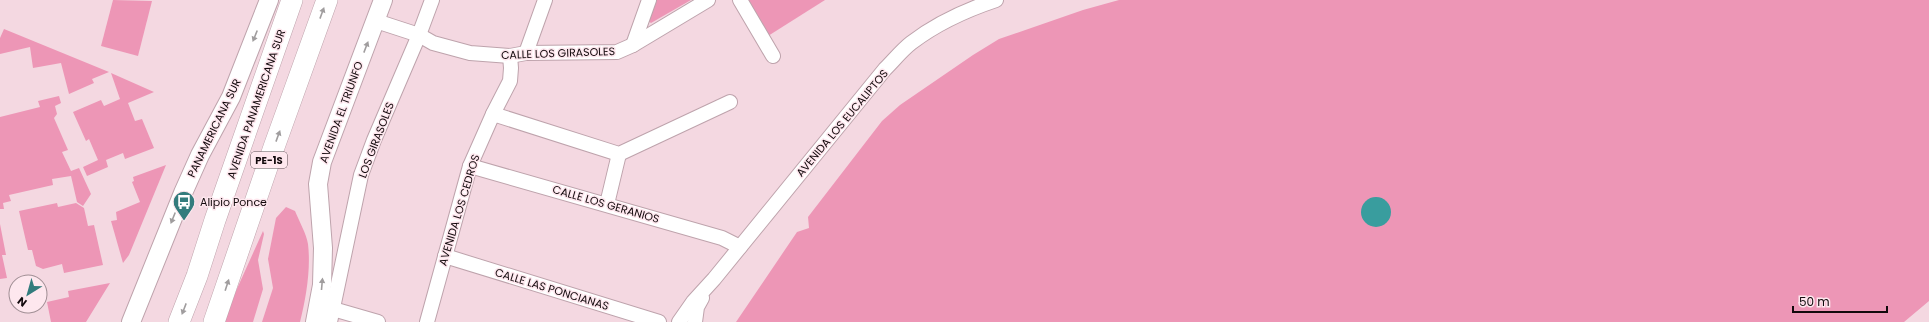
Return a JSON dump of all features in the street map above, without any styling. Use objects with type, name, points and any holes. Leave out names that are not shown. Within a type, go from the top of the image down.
[{"type":"highway","name":"AVENIDA PANAMERICANA SUR","points":[[179,322],[197,276],[215,220],[292,0]]},
{"type":"highway","name":"PE-1S","points":[[214,322],[274,147],[327,0]]},
{"type":"main road","name":"PANAMERICANA SUR","points":[[131,322],[183,193],[200,155],[231,97],[270,0]]},
{"type":"main road","name":"AVENIDA EL TRIUNFO","points":[[315,322],[322,285],[323,248],[318,184],[322,162],[383,0]]},
{"type":"street","name":"LOS GIRASOLES","points":[[332,316],[361,175],[432,0]]},
{"type":"street","points":[[526,53],[545,0]]},
{"type":"street","points":[[634,46],[649,0]]},
{"type":"street","name":"CALLE LOS GIRASOLES","points":[[376,21],[419,35],[433,43],[470,52],[510,56],[526,53],[617,52],[634,46],[708,0]]},
{"type":"street","points":[[740,0],[773,56]]},
{"type":"street","name":"AVENIDA LOS EUCALIPTOS","points":[[678,322],[886,69],[910,43],[947,20],[976,6],[996,0]]},
{"type":"street","name":"AVENIDA LOS CEDROS","points":[[427,322],[470,166],[493,114],[510,82],[510,56]]},
{"type":"street","points":[[493,114],[620,154],[730,102]]},
{"type":"street","points":[[606,204],[620,154]]},
{"type":"street","name":"CALLE LOS GERANIOS","points":[[470,166],[722,238],[740,246]]},
{"type":"street","name":"CALLE LAS PONCIANAS","points":[[445,256],[659,322]]},
{"type":"street","name":"AVENIDA LOS EUCALIPTOS","points":[[696,322],[697,307],[714,279]]},
{"type":"street","points":[[332,316],[378,322]]},
{"type":"shaded area","points":[[113,0],[152,1],[138,56],[101,46]]},
{"type":"shaded area","points":[[654,0],[691,0],[651,23],[648,21]]},
{"type":"shaded area","points":[[746,0],[825,0],[768,36]]},
{"type":"shaded area","points":[[1119,0],[1929,0],[1929,301],[1904,322],[736,322],[797,232],[809,228],[808,217],[882,121],[900,105],[999,39],[1083,10]]},
{"type":"shaded area","points":[[4,29],[109,72],[92,79],[94,83],[69,94],[61,63],[33,68],[30,47],[0,54],[0,38]]},
{"type":"shaded area","points":[[111,73],[154,92],[128,103],[135,121],[142,119],[154,148],[125,159],[123,153],[106,160],[108,167],[87,176],[83,167],[98,160],[89,139],[86,141],[73,112],[101,100],[104,106],[120,99]]},
{"type":"shaded area","points":[[59,96],[61,103],[55,106],[57,114],[54,118],[68,150],[62,152],[71,171],[79,168],[91,194],[83,206],[77,202],[71,176],[52,179],[53,185],[9,195],[11,201],[3,203],[4,209],[0,209],[0,117],[40,107],[38,101]]},
{"type":"shaded area","points":[[166,165],[129,255],[123,263],[111,221],[117,220],[116,212],[140,202],[132,182],[134,181],[133,177]]},
{"type":"shaded area","points":[[57,203],[58,207],[76,203],[84,208],[88,226],[94,225],[103,265],[64,273],[62,264],[43,269],[36,266],[32,250],[28,250],[19,211]]},
{"type":"shaded area","points":[[286,207],[295,211],[308,244],[308,273],[304,303],[300,322],[262,322],[273,288],[268,259],[276,218]]},
{"type":"shaded area","points":[[0,224],[6,255],[2,255],[7,278],[0,279]]},
{"type":"shaded area","points":[[263,231],[264,234],[258,260],[263,289],[253,322],[222,322]]},
{"type":"shaded area","points":[[110,283],[86,322],[51,322],[48,302],[69,297],[68,291]]},
{"type":"water","points":[[1376,197],[1386,202],[1391,212],[1386,222],[1376,227],[1366,222],[1361,212],[1366,202]]},
{"type":"place","name":"Alipio Ponce","points":[[184,222]]}]
